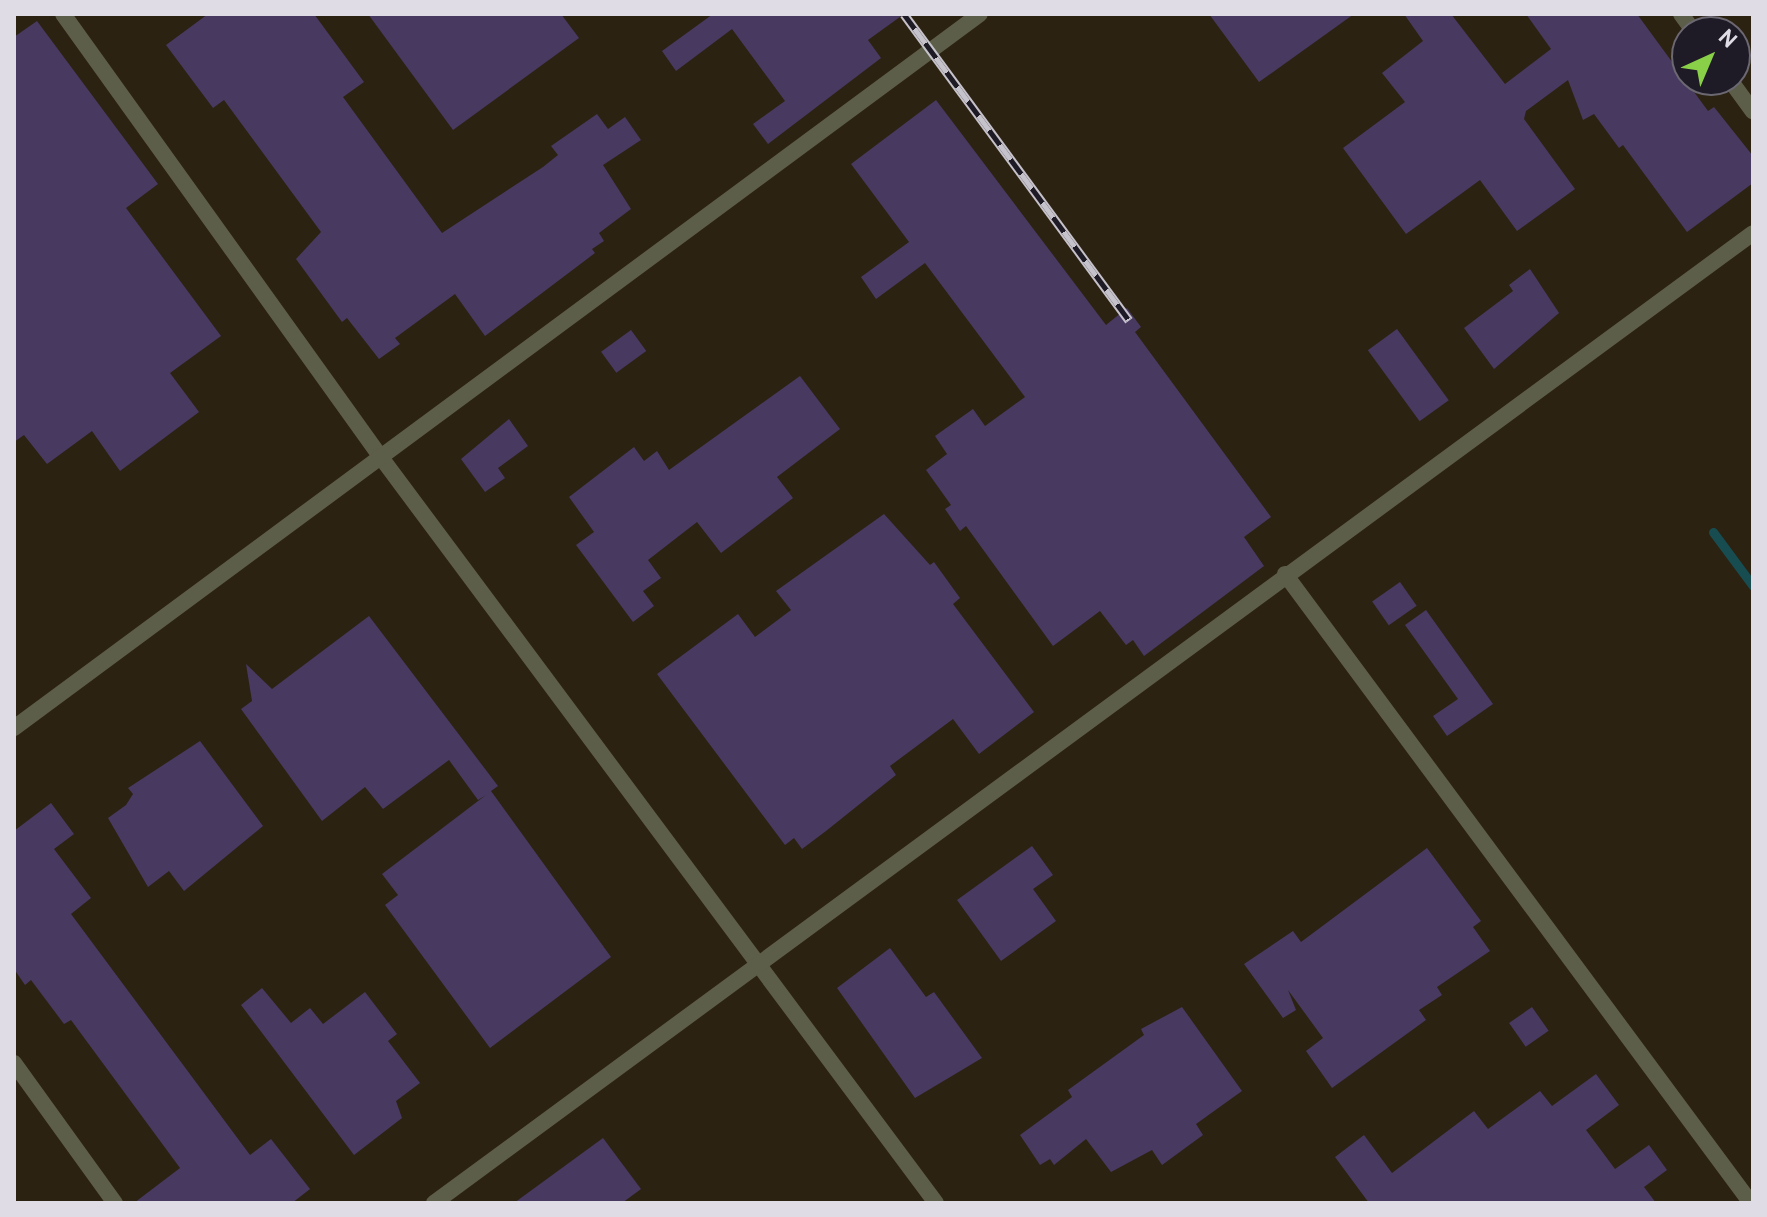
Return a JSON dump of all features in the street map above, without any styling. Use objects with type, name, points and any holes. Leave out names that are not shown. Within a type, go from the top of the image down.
[{"type":"lane","points":[[63,14],[380,456],[936,1203]]},
{"type":"lane","points":[[14,728],[980,14]]},
{"type":"lane","points":[[434,1203],[1285,574],[1753,233]]},
{"type":"lane","points":[[1285,574],[1751,1203]]},
{"type":"lane","points":[[14,1063],[115,1203]]},
{"type":"shaded area","points":[[14,14],[1753,14],[1753,1203],[14,1203]]},
{"type":"building","points":[[208,14],[314,14],[364,82],[343,97],[442,233],[543,167],[558,155],[551,146],[597,114],[608,129],[625,117],[641,140],[603,165],[631,209],[599,233],[604,241],[592,249],[595,253],[485,336],[455,294],[395,338],[400,344],[379,359],[347,318],[342,322],[296,259],[321,232],[224,100],[213,108],[166,45]]},
{"type":"building","points":[[368,14],[561,14],[579,38],[453,130]]},
{"type":"building","points":[[713,14],[904,14],[868,40],[881,58],[768,144],[753,124],[785,101],[732,29],[676,71],[662,51]]},
{"type":"building","points":[[1209,14],[1354,14],[1259,82]]},
{"type":"building","points":[[1404,14],[1451,14],[1505,84],[1551,49],[1526,14],[1637,14],[1671,60],[1671,96],[1697,96],[1708,111],[1714,107],[1753,156],[1753,183],[1687,232],[1623,145],[1619,148],[1594,114],[1583,120],[1568,80],[1526,111],[1524,119],[1575,189],[1517,231],[1480,180],[1406,234],[1343,148],[1405,102],[1382,73],[1423,41]]},
{"type":"building","points":[[37,21],[158,184],[126,208],[221,336],[170,373],[199,412],[120,471],[92,431],[47,464],[24,435],[14,442],[14,37]]},
{"type":"building","points":[[936,100],[1106,325],[1127,308],[1141,327],[1135,332],[1271,517],[1244,537],[1264,566],[1144,656],[1133,640],[1126,645],[1100,611],[1053,646],[966,526],[960,531],[945,509],[951,505],[926,470],[947,454],[935,436],[973,409],[985,426],[1025,397],[925,263],[876,299],[861,277],[909,242],[851,164]]},
{"type":"building","points":[[1530,269],[1559,313],[1494,369],[1464,328],[1513,291],[1509,285]]},
{"type":"building","points":[[1397,329],[1449,400],[1420,421],[1368,350]]},
{"type":"building","points":[[631,330],[646,351],[616,373],[601,352]]},
{"type":"building","points":[[800,376],[840,429],[777,477],[793,498],[721,553],[697,522],[648,560],[661,578],[643,591],[654,606],[633,622],[576,545],[594,532],[569,497],[634,447],[644,461],[657,451],[669,470]]},
{"type":"building","points":[[509,419],[528,446],[498,468],[505,478],[485,492],[461,459]]},
{"type":"building","points":[[884,514],[930,565],[934,562],[960,598],[953,604],[1034,712],[979,754],[953,719],[890,766],[896,775],[802,849],[794,838],[785,845],[657,674],[738,614],[755,637],[791,610],[776,591]]},
{"type":"building","points":[[1400,582],[1417,606],[1389,625],[1372,602]]},
{"type":"building","points":[[1426,610],[1493,704],[1447,736],[1433,716],[1458,699],[1405,625]]},
{"type":"building","points":[[369,616],[498,786],[491,791],[611,957],[490,1048],[385,905],[398,895],[382,874],[486,795],[478,800],[449,760],[383,809],[365,787],[322,821],[241,709],[252,701],[246,664],[272,689]]},
{"type":"building","points":[[200,741],[263,826],[184,891],[169,871],[148,887],[108,818],[126,805],[133,794],[128,788]]},
{"type":"building","points":[[51,803],[74,834],[54,849],[91,898],[71,914],[250,1155],[271,1139],[310,1189],[292,1203],[134,1203],[180,1168],[71,1020],[64,1024],[31,980],[25,985],[14,969],[14,831]]},
{"type":"building","points":[[1032,846],[1053,875],[1033,889],[1056,921],[1001,961],[957,900]]},
{"type":"building","points":[[1427,848],[1481,921],[1473,927],[1490,951],[1437,987],[1442,995],[1419,1010],[1426,1020],[1332,1088],[1306,1051],[1323,1038],[1288,990],[1296,1010],[1283,1018],[1244,964],[1293,931],[1301,942]]},
{"type":"building","points":[[890,948],[926,997],[934,992],[982,1058],[915,1098],[837,988]]},
{"type":"building","points":[[262,988],[291,1023],[310,1008],[323,1024],[365,992],[397,1034],[388,1041],[420,1083],[396,1101],[402,1118],[354,1155],[241,1005]]},
{"type":"building","points":[[1182,1007],[1242,1091],[1196,1124],[1203,1135],[1162,1165],[1152,1150],[1111,1172],[1086,1139],[1054,1165],[1050,1159],[1040,1165],[1020,1135],[1072,1097],[1068,1090],[1144,1035],[1141,1029]]},
{"type":"building","points":[[1532,1007],[1549,1031],[1526,1047],[1509,1023]]},
{"type":"building","points":[[1596,1074],[1619,1105],[1586,1130],[1615,1169],[1649,1145],[1667,1170],[1644,1187],[1656,1203],[1369,1203],[1335,1157],[1364,1135],[1392,1173],[1474,1111],[1488,1129],[1540,1091],[1552,1106]]},
{"type":"building","points":[[603,1138],[641,1189],[622,1203],[514,1203]]},
{"type":"waterway","points":[[1713,532],[1753,586]]},
{"type":"railway","points":[[904,14],[1129,320]]}]
